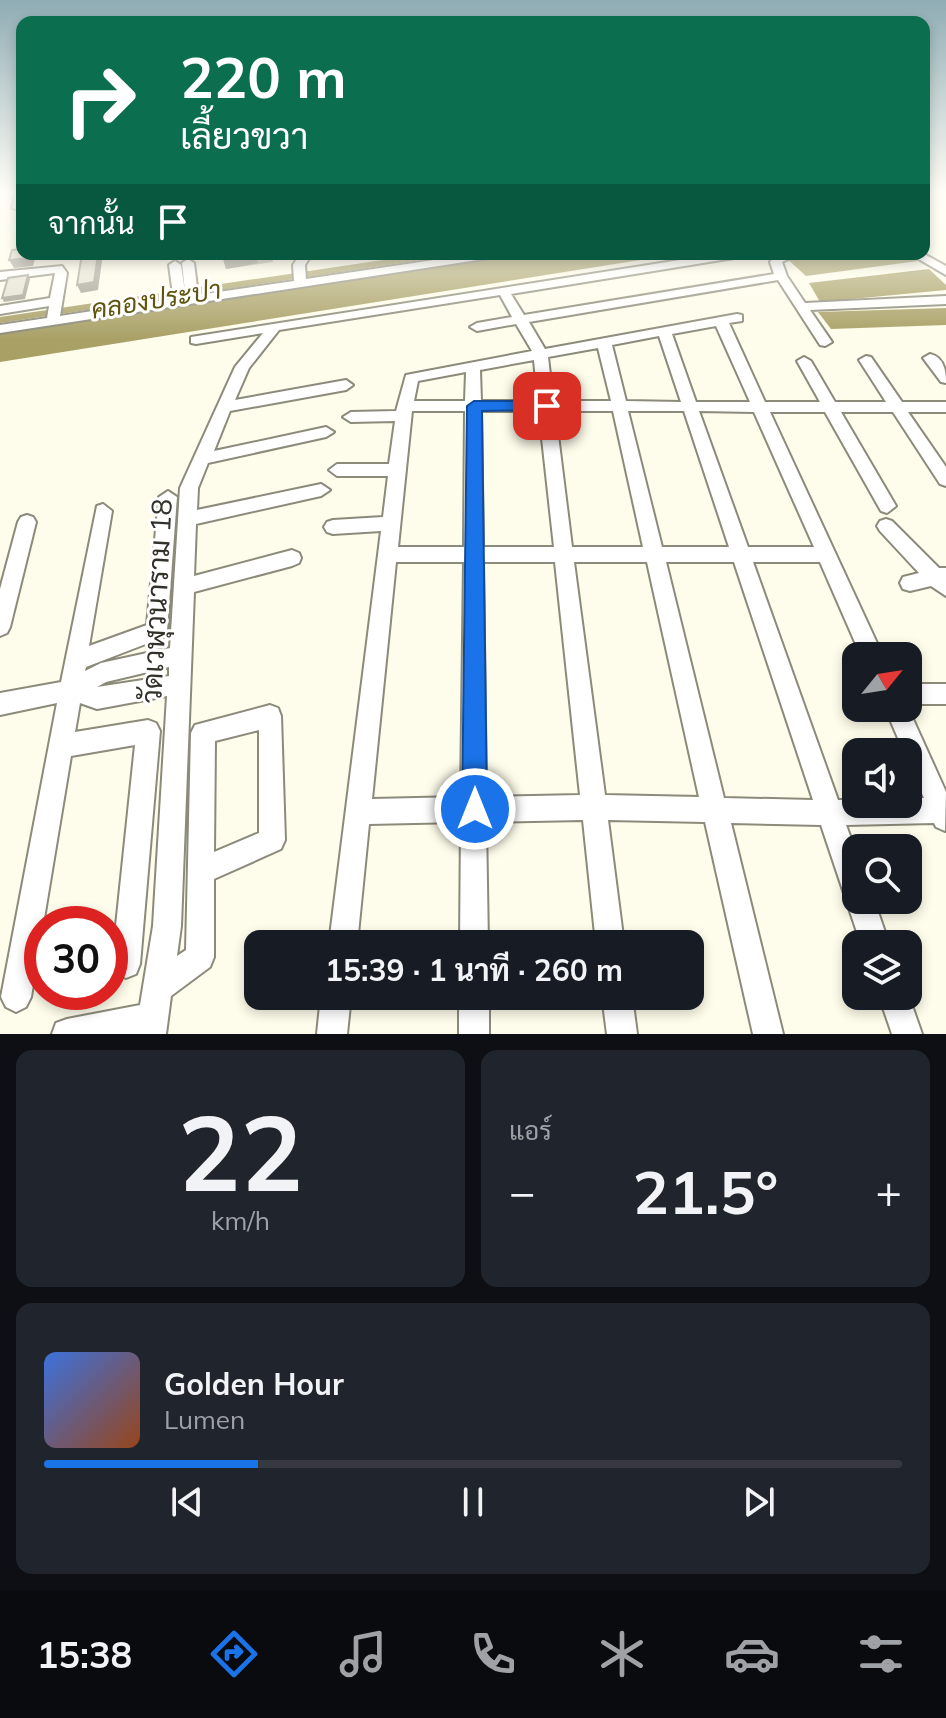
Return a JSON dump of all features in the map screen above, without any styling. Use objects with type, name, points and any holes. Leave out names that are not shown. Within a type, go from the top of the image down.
[{"type":"street","points":[[181,260],[186,301]]},
{"type":"street","points":[[300,284],[299,265],[302,260]]},
{"type":"street","points":[[0,310],[55,310],[186,301],[458,260]]},
{"type":"street","points":[[196,340],[703,260]]},
{"type":"street","points":[[777,260],[781,276],[825,342]]},
{"type":"street","points":[[927,260],[946,271]]},
{"type":"street","points":[[0,276],[58,269],[61,273],[55,310]]},
{"type":"street","points":[[477,327],[781,276]]},
{"type":"street","points":[[504,292],[540,353],[608,930]]},
{"type":"street","points":[[801,307],[946,300]]},
{"type":"street","points":[[0,329],[55,310]]},
{"type":"street","points":[[345,930],[403,411],[411,378],[729,319],[760,407],[866,642]]},
{"type":"street","name":"วัดเวฬุวนาราม 18","points":[[154,1013],[167,926],[189,488],[242,367],[275,327]]},
{"type":"street","points":[[664,331],[842,850]]},
{"type":"street","points":[[604,342],[768,1034]]},
{"type":"street","points":[[930,358],[946,379]]},
{"type":"street","points":[[866,360],[946,480]]},
{"type":"street","points":[[804,361],[887,506]]},
{"type":"street","points":[[473,366],[474,930]]},
{"type":"street","points":[[225,407],[346,385]]},
{"type":"street","points":[[351,417],[474,406],[946,407]]},
{"type":"street","points":[[202,459],[326,432]]},
{"type":"street","points":[[337,470],[397,470]]},
{"type":"street","points":[[188,519],[321,490]]},
{"type":"street","points":[[78,660],[157,631],[168,497]]},
{"type":"street","points":[[16,997],[103,511]]},
{"type":"street","points":[[0,627],[27,522]]},
{"type":"street","points":[[333,527],[390,523]]},
{"type":"street","points":[[886,526],[942,580]]},
{"type":"street","points":[[387,554],[827,555]]},
{"type":"street","points":[[184,587],[292,558]]},
{"type":"street","points":[[910,583],[942,580]]},
{"type":"street","points":[[0,704],[72,690],[101,673],[181,655]]},
{"type":"street","points":[[72,690],[97,698],[179,684]]},
{"type":"street","points":[[922,694],[946,694]]},
{"type":"street","points":[[67,1034],[154,1013],[200,957],[201,871],[203,733],[270,716],[272,840],[201,871]]},
{"type":"street","points":[[359,812],[593,807],[945,814],[902,722]]},
{"type":"street","points":[[62,746],[148,731],[128,943]]},
{"type":"street","points":[[332,1034],[335,1010]]},
{"type":"street","points":[[474,1010],[474,1034]]},
{"type":"street","points":[[619,1010],[622,1034]]},
{"type":"street","points":[[899,1010],[907,1034]]},
{"type":"shaded area","points":[[484,260],[640,260],[0,362],[0,333]]},
{"type":"shaded area","points":[[788,260],[918,261],[806,276]]},
{"type":"shaded area","points":[[929,269],[946,285],[946,290],[820,302],[809,283]]},
{"type":"shaded area","points":[[946,308],[946,325],[831,329],[818,312]]},
{"type":"building","points":[[12,250],[16,250],[16,259],[9,260]]},
{"type":"building","points":[[81,260],[97,260],[94,282],[77,285]]},
{"type":"building","points":[[28,275],[23,295],[2,298],[8,278]]},
{"type":"waterway","name":"คลองประปา","points":[[0,320],[401,260]]},
{"type":"route","points":[[475,809],[474,406],[547,406]]}]
